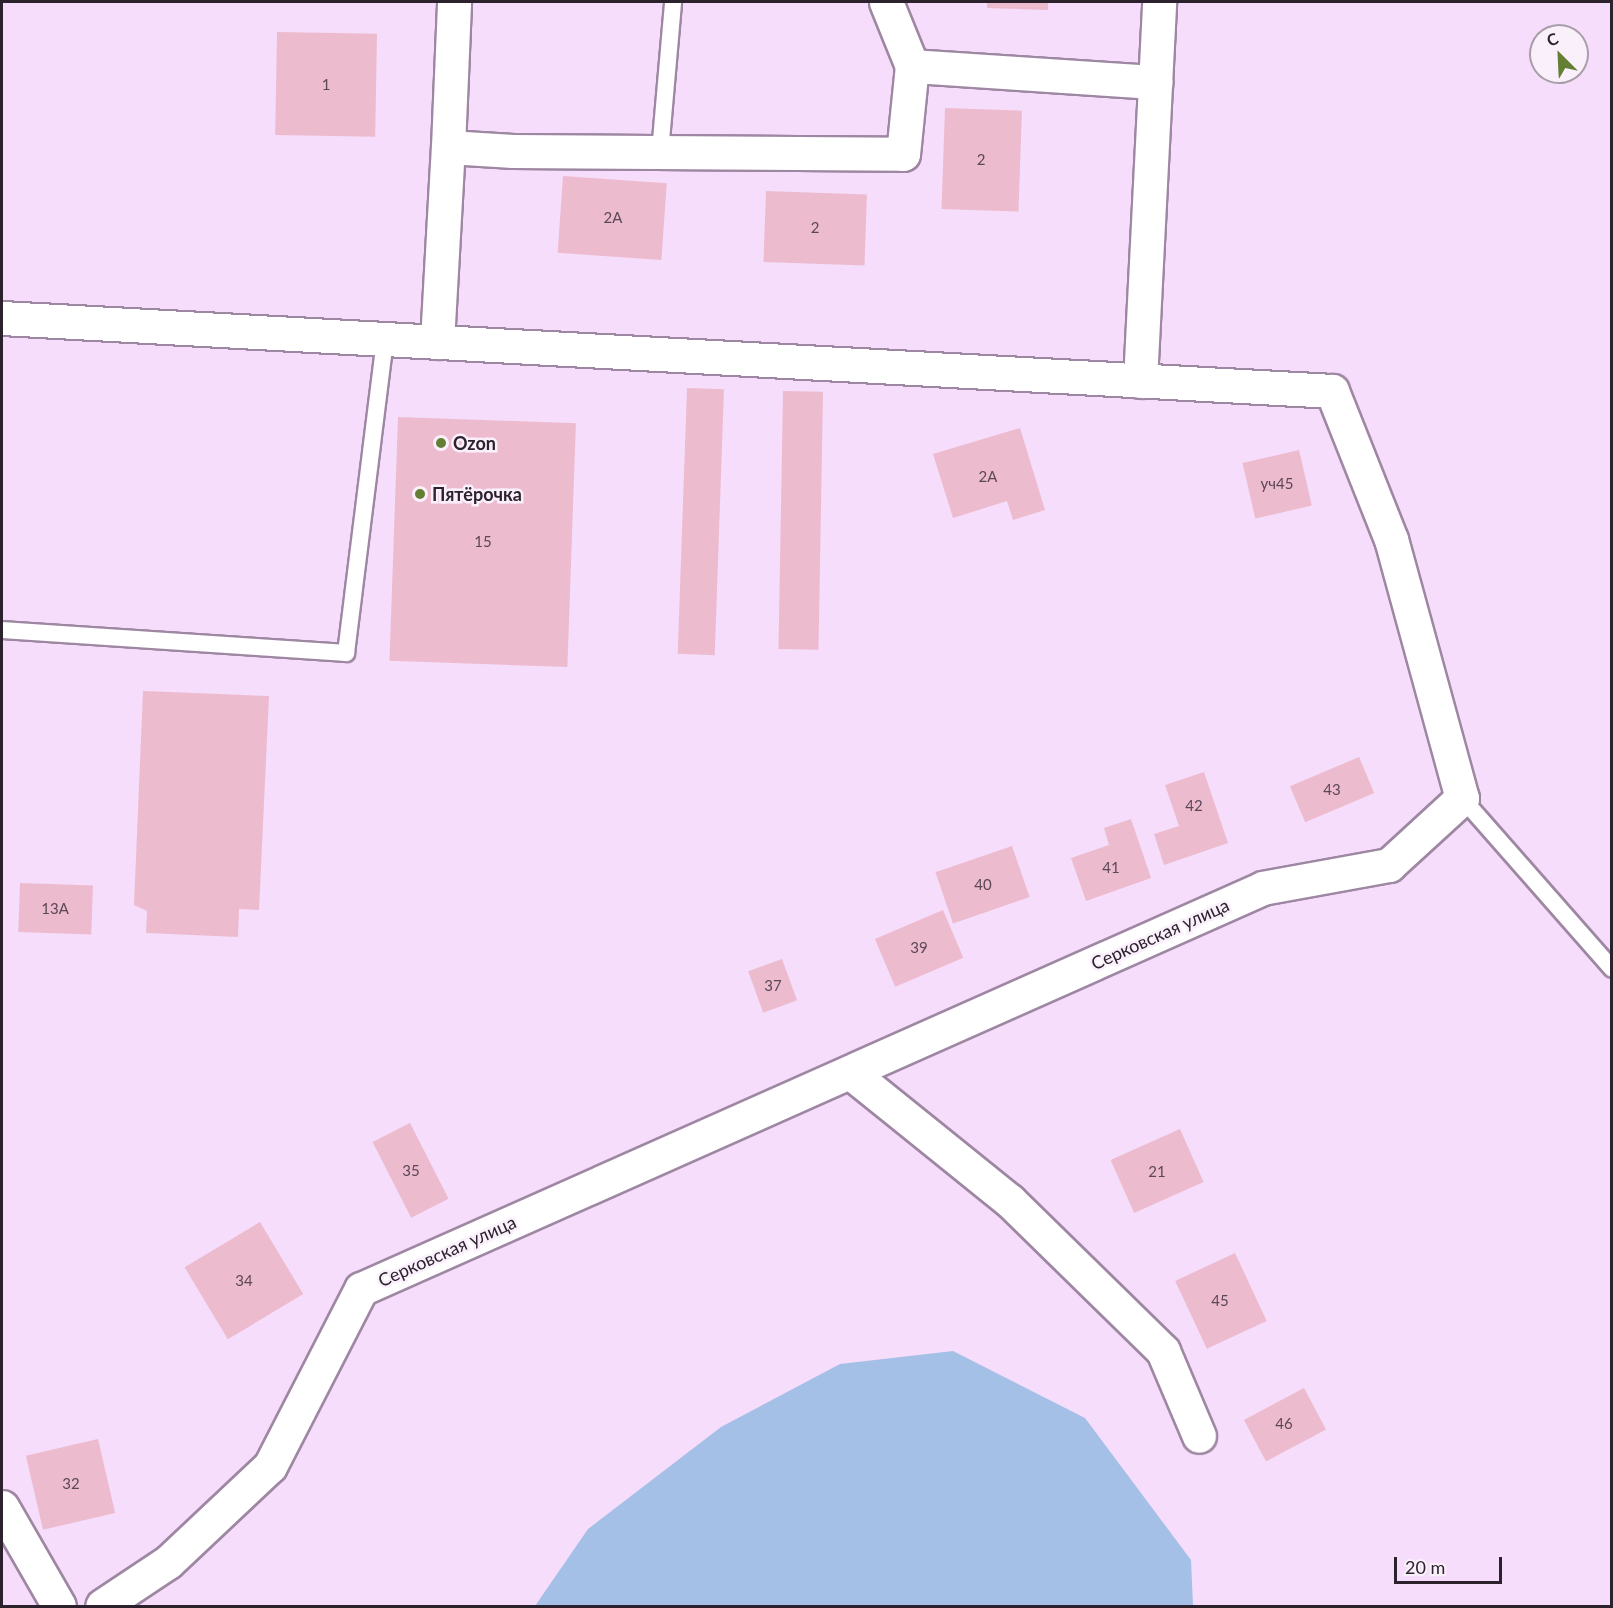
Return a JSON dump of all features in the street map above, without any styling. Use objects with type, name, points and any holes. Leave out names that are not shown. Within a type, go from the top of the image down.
[{"type":"street","points":[[437,342],[454,2]]},
{"type":"street","points":[[448,147],[903,154],[912,66],[886,2]]},
{"type":"street","points":[[1140,381],[1159,2]]},
{"type":"street","points":[[912,66],[1155,82]]},
{"type":"street","points":[[2,318],[1332,391],[1391,539],[1462,798]]},
{"type":"street","name":"Серковская улица","points":[[102,1606],[168,1562],[270,1466],[362,1289],[1263,888],[1389,865],[1462,798]]},
{"type":"street","points":[[850,1072],[1010,1201],[1163,1351],[1199,1436]]},
{"type":"street","points":[[2,1507],[59,1606]]},
{"type":"lane","points":[[660,152],[673,2]]},
{"type":"lane","points":[[2,630],[346,653],[385,339]]},
{"type":"lane","points":[[1462,798],[1611,969]]},
{"type":"water","points":[[953,1351],[1085,1418],[1191,1560],[1193,1606],[535,1606],[588,1529],[721,1427],[840,1364]]},
{"type":"building","points":[[987,2],[1048,2],[1048,10],[987,8]]},
{"type":"building","points":[[277,32],[377,34],[375,137],[275,135]]},
{"type":"building","points":[[945,108],[1022,111],[1018,212],[941,209]]},
{"type":"building","points":[[563,176],[667,183],[661,260],[558,253]]},
{"type":"building","points":[[766,191],[867,195],[864,265],[764,262]]},
{"type":"building","points":[[687,388],[724,389],[715,655],[678,654]]},
{"type":"building","points":[[783,391],[823,392],[818,650],[778,649]]},
{"type":"building","points":[[398,417],[576,423],[567,667],[389,661]]},
{"type":"building","points":[[1020,428],[1045,510],[1013,520],[1007,501],[953,518],[933,454]]},
{"type":"building","points":[[1299,450],[1312,506],[1255,519],[1242,463]]},
{"type":"building","points":[[143,691],[269,696],[259,910],[239,909],[238,937],[146,933],[147,911],[134,905]]},
{"type":"building","points":[[1359,757],[1374,793],[1305,822],[1290,786]]},
{"type":"building","points":[[1204,772],[1228,843],[1164,865],[1154,834],[1179,826],[1165,785]]},
{"type":"building","points":[[1131,819],[1151,878],[1086,901],[1071,858],[1109,845],[1104,828]]},
{"type":"building","points":[[1012,846],[1030,897],[953,923],[935,872]]},
{"type":"building","points":[[20,883],[93,886],[91,935],[18,932]]},
{"type":"building","points":[[943,910],[963,958],[895,987],[875,939]]},
{"type":"building","points":[[782,959],[797,1000],[763,1013],[748,971]]},
{"type":"building","points":[[410,1123],[449,1199],[411,1218],[373,1142]]},
{"type":"building","points":[[1180,1129],[1204,1182],[1134,1213],[1111,1160]]},
{"type":"building","points":[[260,1222],[303,1294],[228,1339],[185,1267]]},
{"type":"building","points":[[1235,1253],[1267,1321],[1207,1349],[1175,1281]]},
{"type":"building","points":[[1304,1388],[1326,1429],[1266,1461],[1244,1420]]},
{"type":"building","points":[[98,1439],[115,1513],[43,1530],[26,1456]]},
{"type":"place","name":"Ozon","points":[[441,443]]},
{"type":"place","name":"Пятёрочка","points":[[420,494]]}]
